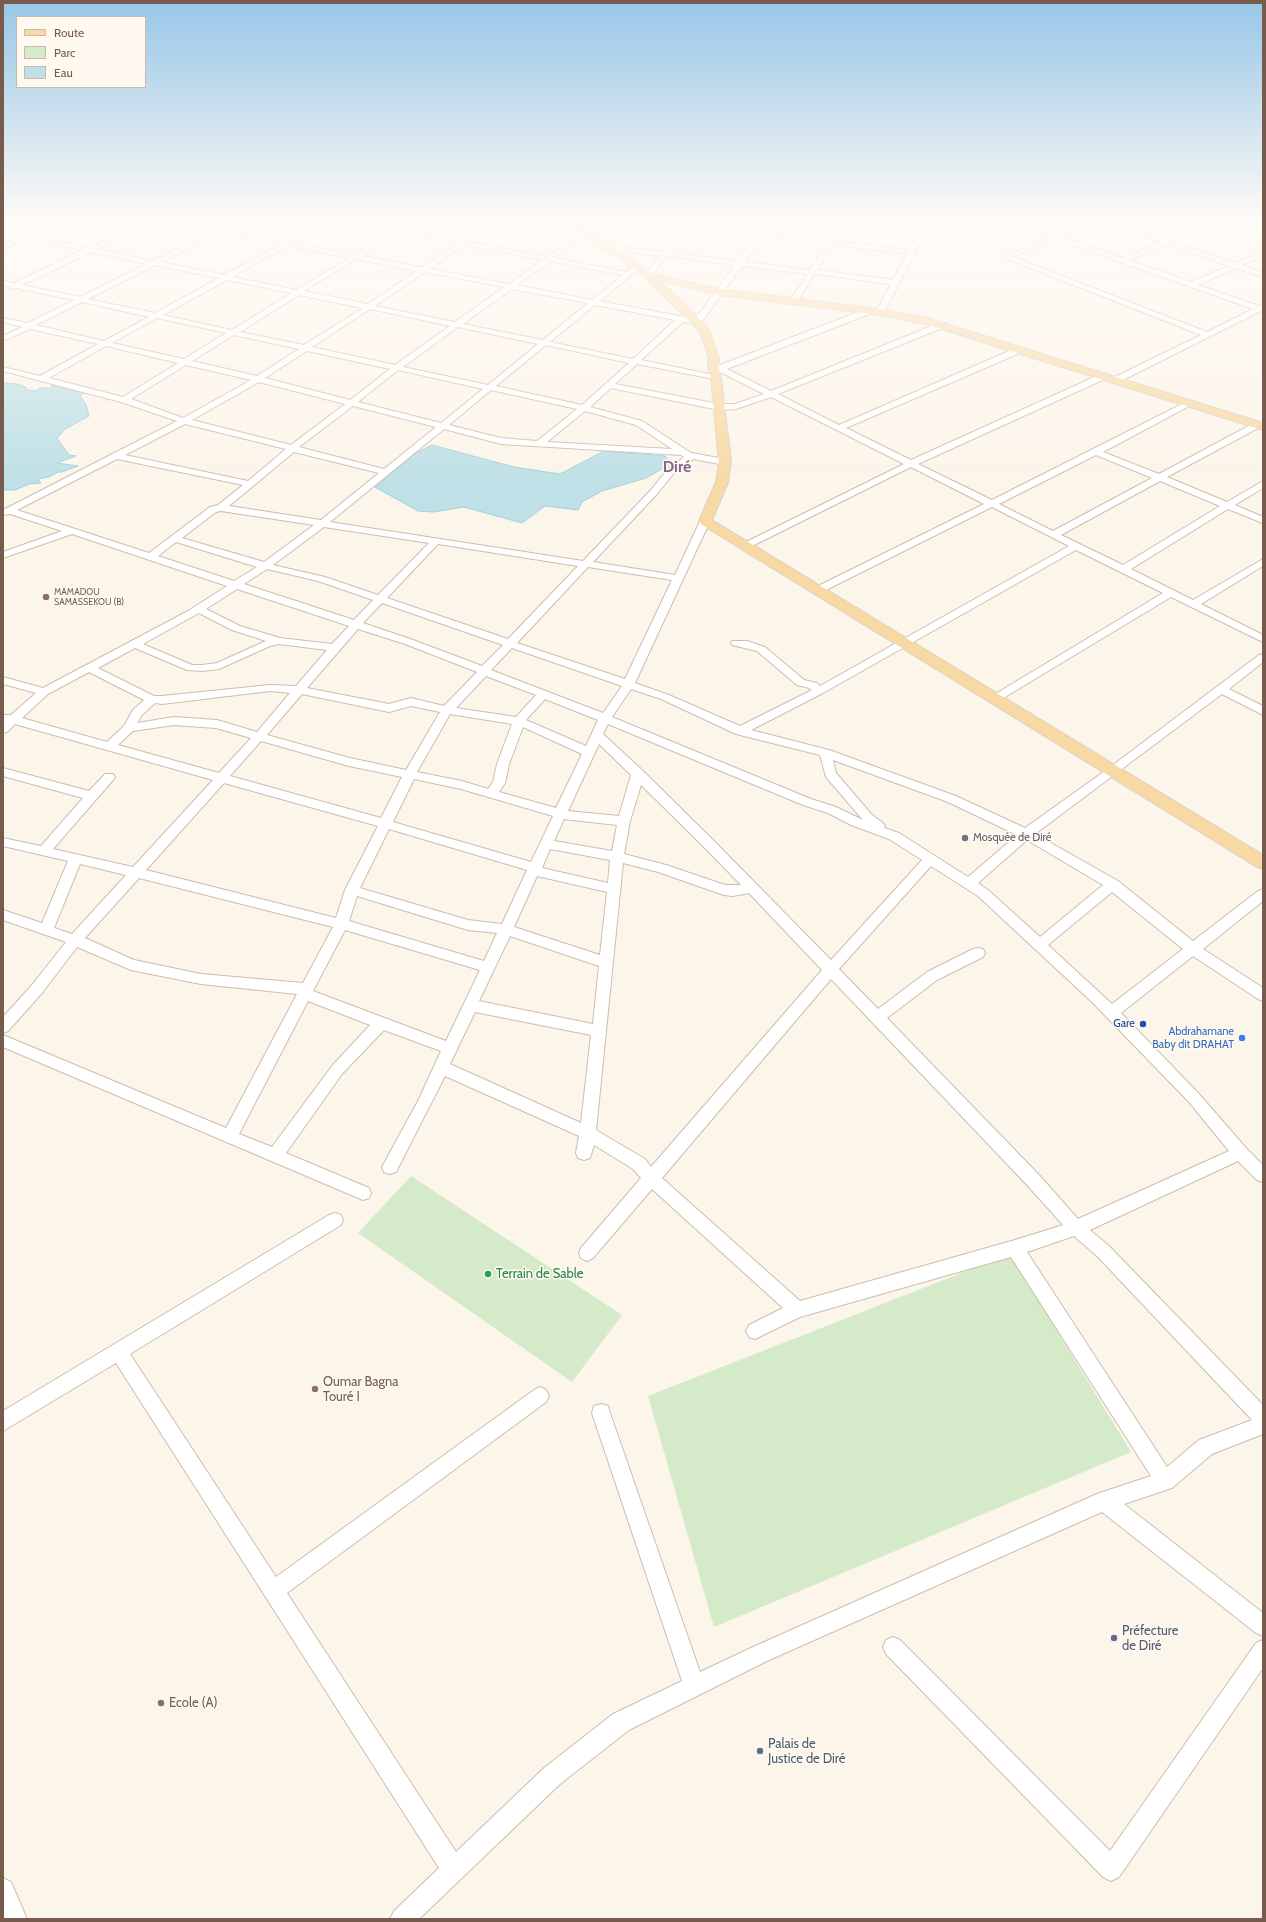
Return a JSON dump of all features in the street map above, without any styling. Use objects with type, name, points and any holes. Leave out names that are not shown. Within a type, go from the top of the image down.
[{"type":"main road","points":[[681,307],[705,332],[711,344],[716,370],[725,462],[722,482],[705,521],[904,641],[1263,863]]},
{"type":"main road","points":[[833,307],[880,312],[942,325],[1260,426]]},
{"type":"street","points":[[3,339],[69,307]]},
{"type":"street","points":[[113,307],[308,348],[395,369],[584,408],[639,423],[687,454],[702,460],[725,462]]},
{"type":"street","points":[[41,379],[172,307]]},
{"type":"street","points":[[124,400],[274,307]]},
{"type":"street","points":[[6,512],[184,421],[258,379],[308,348],[369,307],[633,362],[716,370],[771,394],[1263,639]]},
{"type":"street","points":[[221,508],[351,402],[484,307]]},
{"type":"street","points":[[3,729],[8,719],[44,692],[198,609],[265,566],[322,524],[588,307]]},
{"type":"street","points":[[618,307],[697,322],[708,307]]},
{"type":"street","points":[[880,312],[883,307]]},
{"type":"street","points":[[1135,307],[1208,335]]},
{"type":"street","points":[[1116,380],[1261,308]]},
{"type":"street","points":[[716,370],[869,311]]},
{"type":"street","points":[[539,444],[584,408],[681,319]]},
{"type":"street","points":[[3,320],[105,343],[183,363],[258,379],[501,440],[687,454]]},
{"type":"street","points":[[609,384],[719,407],[748,403],[942,325]]},
{"type":"street","points":[[839,428],[1019,350]]},
{"type":"street","points":[[3,369],[124,400],[184,421],[386,472]]},
{"type":"street","points":[[745,546],[910,464],[1104,376]]},
{"type":"street","points":[[818,590],[1096,452],[1189,404]]},
{"type":"street","points":[[1054,535],[1159,478],[1260,426]]},
{"type":"street","points":[[1096,452],[1263,520]]},
{"type":"street","points":[[230,1136],[341,924],[352,890],[410,774],[447,710],[654,492],[687,454]]},
{"type":"street","points":[[116,456],[250,484]]},
{"type":"street","points":[[1122,570],[1226,505],[1263,484]]},
{"type":"street","points":[[151,557],[213,509],[221,508],[677,578]]},
{"type":"street","points":[[6,512],[72,531],[409,642],[605,718],[808,802],[832,810],[855,822],[894,836]]},
{"type":"street","points":[[390,1167],[424,1104],[451,1049],[487,967],[535,870],[605,718],[628,684],[705,521]]},
{"type":"street","points":[[3,555],[72,531]]},
{"type":"street","points":[[176,539],[265,566],[321,578],[665,697],[740,731],[826,753],[952,799],[1026,834],[1113,884],[1193,949],[1263,994]]},
{"type":"street","points":[[3,1027],[37,989],[75,940],[135,872],[222,778],[356,624],[435,542]]},
{"type":"street","points":[[740,731],[819,691],[904,641],[934,626],[1076,546]]},
{"type":"street","points":[[1193,605],[1263,562]]},
{"type":"street","points":[[996,698],[1170,594]]},
{"type":"street","points":[[198,609],[236,628],[279,641],[335,648]]},
{"type":"street","points":[[135,644],[191,668],[202,668],[219,666],[266,644],[279,641]]},
{"type":"street","points":[[736,643],[747,644],[761,649],[801,683],[813,685],[819,691]]},
{"type":"street","points":[[969,884],[1026,834],[1113,771],[1263,657]]},
{"type":"street","points":[[89,668],[152,699],[162,700],[270,688],[300,690],[390,708],[411,702],[447,710],[519,721],[590,753]]},
{"type":"street","points":[[3,680],[44,692]]},
{"type":"street","points":[[1221,689],[1263,711]]},
{"type":"street","points":[[491,794],[499,783],[503,764],[519,721],[543,694]]},
{"type":"street","points":[[110,746],[129,728],[137,713],[152,699]]},
{"type":"street","points":[[8,719],[110,746],[386,824],[535,870],[614,889]]},
{"type":"street","points":[[129,728],[174,721],[217,724],[260,735],[349,762],[462,785],[561,814],[624,821]]},
{"type":"street","points":[[598,736],[638,773],[877,1017],[1034,1181],[1076,1228],[1103,1251],[1263,1418]]},
{"type":"street","points":[[826,753],[830,774],[868,818],[983,893],[1111,1013],[1194,1098],[1240,1153],[1263,1174]]},
{"type":"street","points":[[3,772],[91,796]]},
{"type":"street","points":[[584,1153],[588,1133],[607,964],[617,857],[624,821],[638,773]]},
{"type":"street","points":[[43,852],[109,776]]},
{"type":"street","points":[[3,842],[135,872],[341,924],[487,967]]},
{"type":"street","points":[[546,844],[617,857],[661,868],[724,890],[733,891],[751,888]]},
{"type":"street","points":[[47,929],[76,859]]},
{"type":"street","points":[[587,1254],[831,970],[930,859]]},
{"type":"street","points":[[1039,945],[1113,884]]},
{"type":"street","points":[[352,890],[468,925],[506,929],[607,964]]},
{"type":"street","points":[[1111,1013],[1263,894]]},
{"type":"street","points":[[3,915],[47,929],[131,965],[201,979],[305,992],[380,1023],[451,1049]]},
{"type":"street","points":[[877,1017],[932,976],[978,953]]},
{"type":"street","points":[[470,1005],[599,1031]]},
{"type":"street","points":[[275,1156],[305,1112],[337,1070],[380,1023]]},
{"type":"street","points":[[3,1041],[363,1193]]},
{"type":"street","points":[[441,1067],[588,1133],[639,1164],[652,1179],[797,1310]]},
{"type":"street","points":[[755,1330],[797,1310],[1015,1248],[1076,1228],[1240,1153]]},
{"type":"street","points":[[3,1422],[335,1220]]},
{"type":"street","points":[[1015,1248],[1165,1481]]},
{"type":"street","points":[[118,1351],[454,1870]]},
{"type":"street","points":[[273,1591],[540,1396]]},
{"type":"street","points":[[601,1413],[695,1687]]},
{"type":"street","points":[[402,1919],[552,1776],[621,1722],[760,1654],[1104,1501],[1165,1481],[1206,1447],[1263,1425]]},
{"type":"street","points":[[1104,1501],[1263,1626]]},
{"type":"street","points":[[893,1647],[1111,1869],[1263,1650]]},
{"type":"street","points":[[3,1890],[15,1919]]},
{"type":"green space","name":"Terrain de Sable","points":[[411,1176],[622,1315],[572,1382],[358,1233]]},
{"type":"green space","points":[[1010,1254],[1131,1452],[714,1627],[648,1396]]},
{"type":"water","points":[[53,382],[74,384],[90,388],[80,396],[86,404],[89,416],[65,429],[57,438],[69,455],[76,456],[57,463],[78,466],[58,472],[49,477],[38,479],[41,483],[29,484],[15,490],[3,490],[3,383],[17,384],[26,387],[27,390],[36,391],[40,388],[51,388]]},
{"type":"water","points":[[432,445],[514,467],[560,474],[604,451],[665,456],[671,464],[646,478],[602,491],[582,502],[578,510],[545,506],[522,523],[464,507],[433,512],[418,511],[375,487],[416,453]]},
{"type":"place","name":"MAMADOU SAMASSEKOU (B)","points":[[46,597]]},
{"type":"place","name":"Mosquée de Diré","points":[[965,838]]},
{"type":"place","name":"Gare","points":[[1143,1024]]},
{"type":"place","name":"Abdrahamane Baby dit DRAHAT","points":[[1242,1038]]},
{"type":"place","name":"Terrain de Sable","points":[[488,1274]]},
{"type":"place","name":"Oumar Bagna Touré I","points":[[315,1389]]},
{"type":"place","name":"Préfecture de Diré","points":[[1114,1638]]},
{"type":"place","name":"Ecole (A)","points":[[161,1703]]},
{"type":"place","name":"Palais de Justice de Diré","points":[[760,1751]]},
{"type":"district","name":"Diré","points":[[677,467]]}]
